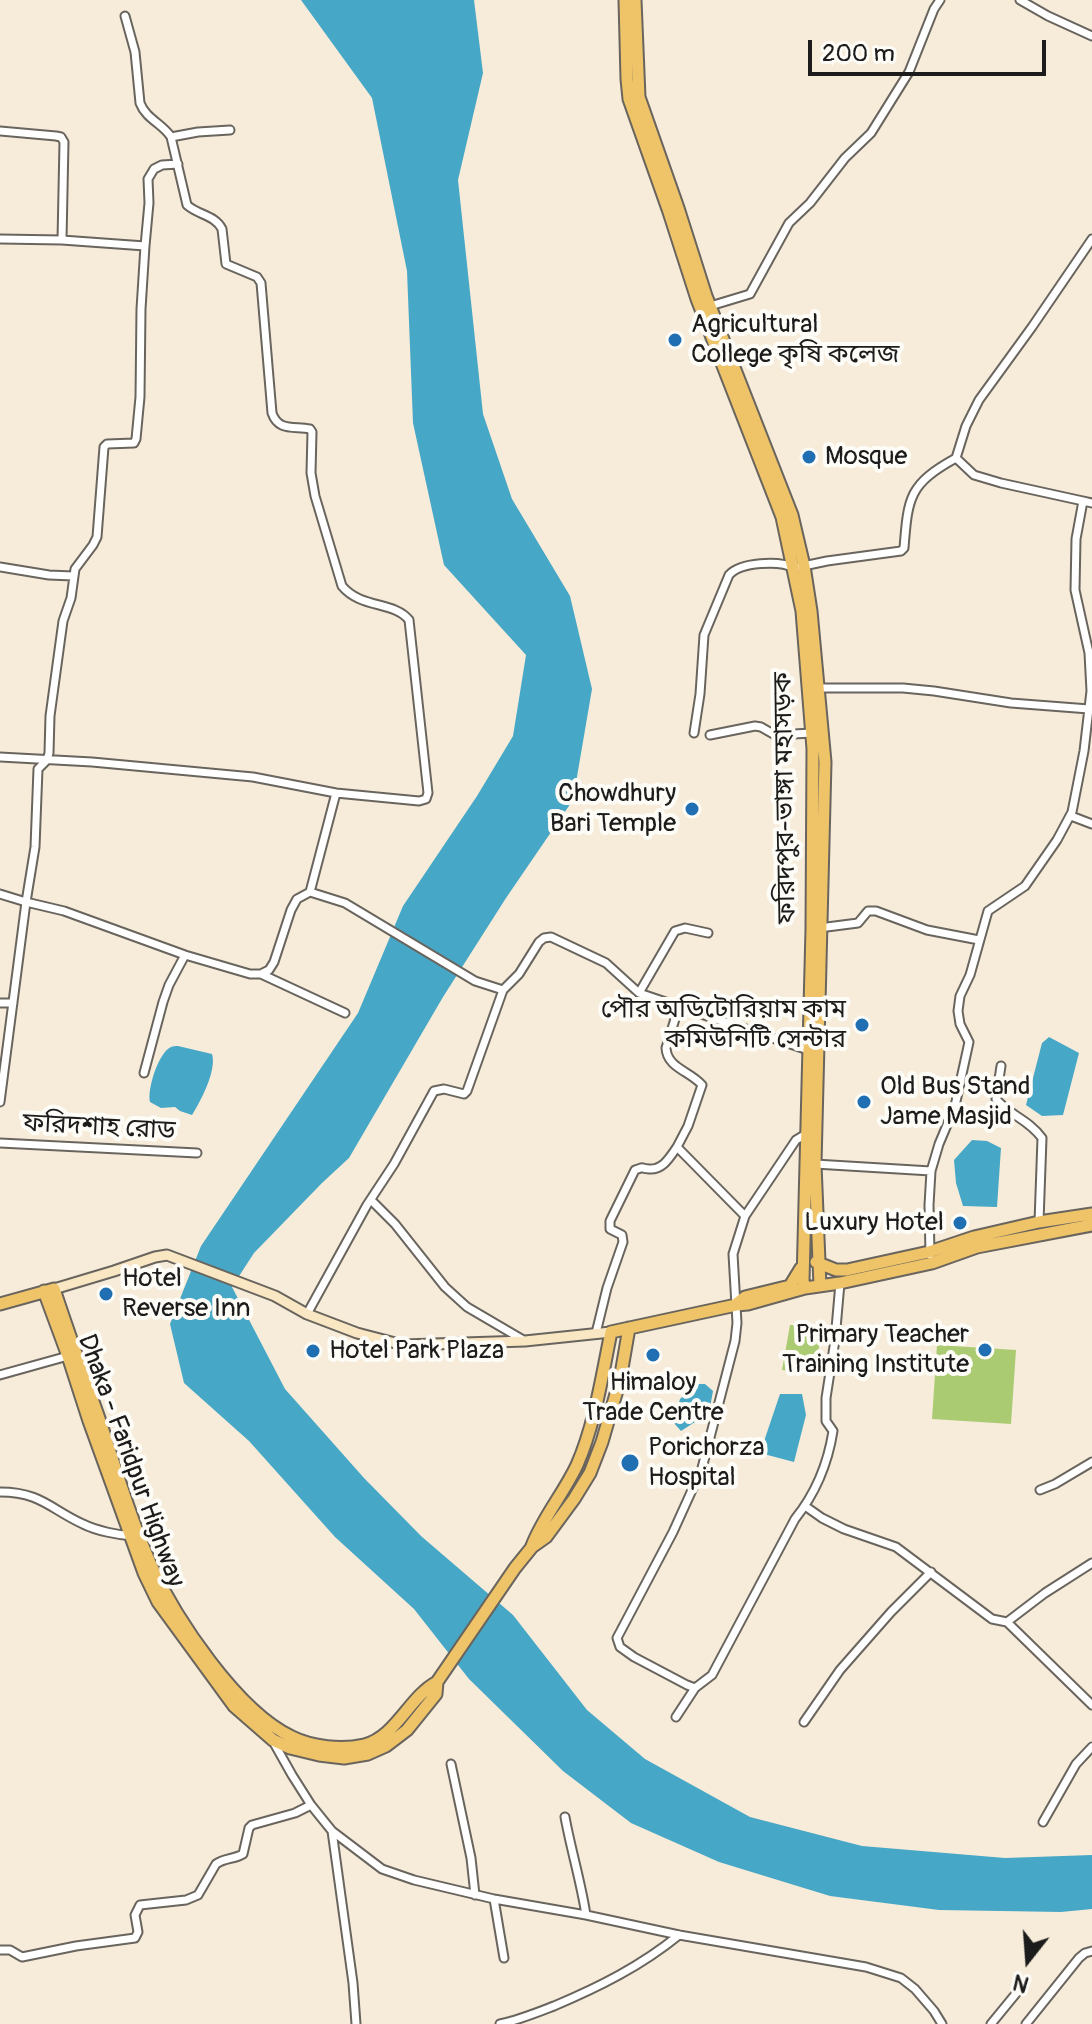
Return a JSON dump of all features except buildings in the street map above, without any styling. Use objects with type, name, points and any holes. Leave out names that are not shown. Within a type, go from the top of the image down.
[{"type":"highway","name":"ফরিদপুর-ভাঙ্গা মহাসড়ক","points":[[625,0],[629,99],[662,178]]},
{"type":"highway","name":"ফরিদপুর-ভাঙ্গা মহাসড়ক","points":[[635,0],[639,97],[662,178],[706,308],[762,452],[799,567],[819,762],[813,1051],[815,1164],[804,1264],[805,1288]]},
{"type":"highway","name":"ফরিদপুর-ভাঙ্গা মহাসড়ক","points":[[813,688],[812,733],[819,762]]},
{"type":"highway","name":"ফরিদপুর-ভাঙ্গা মহাসড়ক","points":[[813,1051],[806,1134],[820,1286]]},
{"type":"highway","points":[[736,1305],[745,1297],[790,1286],[804,1264],[818,1262],[841,1271],[930,1258],[974,1237],[1092,1214]]},
{"type":"highway","points":[[532,1547],[537,1532],[576,1467],[587,1438],[611,1332],[748,1304],[805,1288],[840,1283],[977,1247],[1092,1225]]},
{"type":"highway","points":[[0,1304],[49,1290]]},
{"type":"highway","name":"Dhaka - Faridpur Highway","points":[[49,1290],[68,1356],[135,1536],[170,1602],[203,1652],[243,1701],[293,1738],[346,1747],[366,1745],[380,1737],[428,1687],[437,1682]]},
{"type":"highway","name":"Dhaka - Faridpur Highway","points":[[49,1290],[135,1536],[144,1573],[158,1602],[234,1706],[273,1740],[290,1748],[344,1758],[368,1754],[386,1746],[407,1730],[436,1694],[437,1682],[444,1671],[532,1547]]},
{"type":"highway","points":[[532,1547],[546,1537],[590,1473],[620,1380],[629,1328]]},
{"type":"main road","points":[[49,1290],[167,1255],[275,1296],[307,1314],[357,1333],[403,1345],[525,1341],[611,1332]]},
{"type":"street","points":[[706,308],[750,294],[789,223],[871,133],[909,72],[940,0]]},
{"type":"street","points":[[1020,0],[1092,36]]},
{"type":"street","points":[[0,757],[253,777],[336,793],[419,801],[426,799],[428,793],[409,620],[399,611],[356,598],[342,586],[315,496],[311,473],[312,432],[310,429],[282,426],[274,420],[272,413],[261,283],[257,277],[226,264],[222,229],[215,220],[187,205],[171,137],[143,110],[138,93],[135,52],[125,16]]},
{"type":"street","points":[[171,137],[230,130]]},
{"type":"street","points":[[0,131],[56,136],[64,142],[62,240]]},
{"type":"street","points":[[0,1102],[35,847],[38,769],[47,760],[63,621],[71,598],[75,569],[97,537],[104,447],[107,444],[134,443],[136,439],[148,179],[154,169],[162,165],[178,164]]},
{"type":"street","points":[[0,239],[145,246]]},
{"type":"street","points":[[694,733],[704,635],[729,575],[735,568],[761,564],[785,563],[799,567],[901,551],[912,495],[923,479],[956,458],[966,426],[979,400],[1092,239]]},
{"type":"street","points":[[956,458],[974,475],[1092,503]]},
{"type":"street","points":[[930,1258],[931,1171],[955,1106],[969,1042],[960,1024],[960,996],[970,975],[988,911],[1025,886],[1071,816],[1084,751],[1091,691],[1089,653],[1075,590],[1076,539],[1083,501]]},
{"type":"street","points":[[0,567],[73,576]]},
{"type":"street","points":[[813,688],[918,689],[1011,703],[1089,709]]},
{"type":"street","points":[[710,735],[755,726],[775,735],[812,733]]},
{"type":"street","points":[[310,892],[336,793]]},
{"type":"street","points":[[1071,816],[1092,824]]},
{"type":"street","points":[[261,974],[269,970],[274,962],[297,899],[310,892],[345,903],[475,981],[503,990]]},
{"type":"street","points":[[0,894],[64,911],[185,955],[250,974],[261,974],[345,1013]]},
{"type":"street","points":[[816,928],[858,923],[868,911],[876,911],[927,930],[979,940]]},
{"type":"street","points":[[639,993],[675,931],[685,928],[708,933]]},
{"type":"street","points":[[307,1314],[434,1091],[444,1089],[464,1094],[467,1091],[503,990],[519,974],[544,938],[551,937],[606,963],[639,993],[813,1051]]},
{"type":"street","points":[[144,1073],[163,1002],[185,955]]},
{"type":"street","points":[[0,1003],[13,1003]]},
{"type":"street","points":[[596,1333],[623,1242],[622,1235],[610,1229],[610,1221],[635,1170],[639,1167],[657,1169],[677,1147],[702,1085],[669,1061],[666,1055],[679,1006]]},
{"type":"street","points":[[1001,1066],[996,1099],[1034,1127],[1042,1138],[1039,1222]]},
{"type":"street","points":[[695,1688],[634,1657],[620,1647],[617,1638],[702,1468],[735,1341],[737,1323],[733,1254],[745,1216],[796,1140],[806,1134]]},
{"type":"street","name":"ফরিদশাহ রোড","points":[[0,1143],[197,1153]]},
{"type":"street","points":[[677,1147],[745,1216]]},
{"type":"street","points":[[815,1164],[931,1171]]},
{"type":"street","points":[[371,1200],[395,1224],[445,1287],[467,1307],[525,1341]]},
{"type":"street","points":[[676,1717],[695,1688],[712,1675],[820,1475],[833,1431],[826,1421],[826,1398],[840,1283]]},
{"type":"street","points":[[0,1375],[68,1356]]},
{"type":"street","points":[[1040,1490],[1092,1462]]},
{"type":"street","points":[[0,1492],[41,1499],[84,1525],[135,1536]]},
{"type":"street","points":[[805,1506],[844,1529],[896,1547],[992,1619],[1007,1622],[1092,1705]]},
{"type":"street","points":[[1007,1622],[1092,1563]]},
{"type":"street","points":[[804,1722],[840,1670],[931,1572]]},
{"type":"street","points":[[278,1728],[273,1740],[311,1805],[332,1831],[382,1869],[494,1899],[866,1967],[901,1978],[915,1989],[942,2024]]},
{"type":"street","points":[[1043,1822],[1076,1764],[1092,1747]]},
{"type":"street","points":[[451,1764],[471,1858],[475,1895]]},
{"type":"street","points":[[0,1950],[10,1950],[22,1957],[135,1938],[138,1932],[135,1915],[140,1905],[186,1900],[198,1895],[216,1864],[243,1854],[252,1825],[295,1813],[311,1805]]},
{"type":"street","points":[[565,1817],[581,1880],[586,1915]]},
{"type":"street","points":[[332,1831],[356,2024]]},
{"type":"street","points":[[494,1899],[504,1958]]},
{"type":"street","points":[[500,2024],[517,2022],[594,1990],[652,1956],[679,1935]]},
{"type":"street","points":[[1026,2024],[1079,1958],[1092,1951]]},
{"type":"street","points":[[991,2024],[1023,1985]]},
{"type":"green space","points":[[790,1325],[823,1325],[814,1375],[782,1370]]},
{"type":"green space","points":[[937,1345],[1016,1350],[1011,1424],[932,1419]]},
{"type":"water","points":[[301,0],[474,0],[483,73],[458,180],[483,414],[512,499],[570,596],[592,689],[573,800],[443,997],[349,1158],[254,1253],[232,1287],[285,1389],[364,1478],[421,1536],[513,1615],[587,1710],[645,1759],[750,1817],[862,1846],[1005,1858],[1092,1855],[1092,1909],[1061,1912],[939,1910],[830,1896],[719,1862],[631,1823],[563,1771],[469,1679],[414,1609],[335,1537],[249,1441],[184,1383],[170,1324],[201,1246],[358,1013],[403,906],[513,736],[526,655],[444,565],[413,423],[407,271],[372,98]]},
{"type":"water","points":[[1049,1037],[1079,1053],[1063,1115],[1042,1116],[1026,1105],[1042,1043]]},
{"type":"water","points":[[178,1046],[212,1054],[210,1077],[192,1115],[175,1107],[161,1108],[150,1102],[154,1072],[162,1056]]},
{"type":"water","points":[[972,1140],[987,1141],[1001,1148],[997,1207],[963,1206],[956,1183],[954,1160]]},
{"type":"water","points":[[696,1384],[705,1384],[713,1391],[709,1413],[681,1431],[673,1422],[680,1399]]},
{"type":"water","points":[[780,1394],[802,1394],[806,1415],[794,1462],[760,1453]]},
{"type":"place","name":"Agricultural College কৃষি কলেজ","points":[[675,340]]},
{"type":"place","name":"Mosque","points":[[809,457]]},
{"type":"place","name":"Chowdhury Bari Temple","points":[[692,809]]},
{"type":"place","name":"পৌর অডিটোরিয়াম কাম কমিউনিটি সেন্টার","points":[[862,1025]]},
{"type":"place","name":"Old Bus Stand Jame Masjid","points":[[864,1102]]},
{"type":"place","name":"Luxury Hotel","points":[[960,1223]]},
{"type":"place","name":"Hotel Reverse Inn","points":[[106,1294]]},
{"type":"place","name":"Primary Teacher Training Institute","points":[[985,1350]]},
{"type":"place","name":"Hotel Park Plaza","points":[[313,1351]]},
{"type":"place","name":"Himaloy Trade Centre","points":[[653,1355]]},
{"type":"place","name":"Porichorza Hospital","points":[[630,1463]]}]
